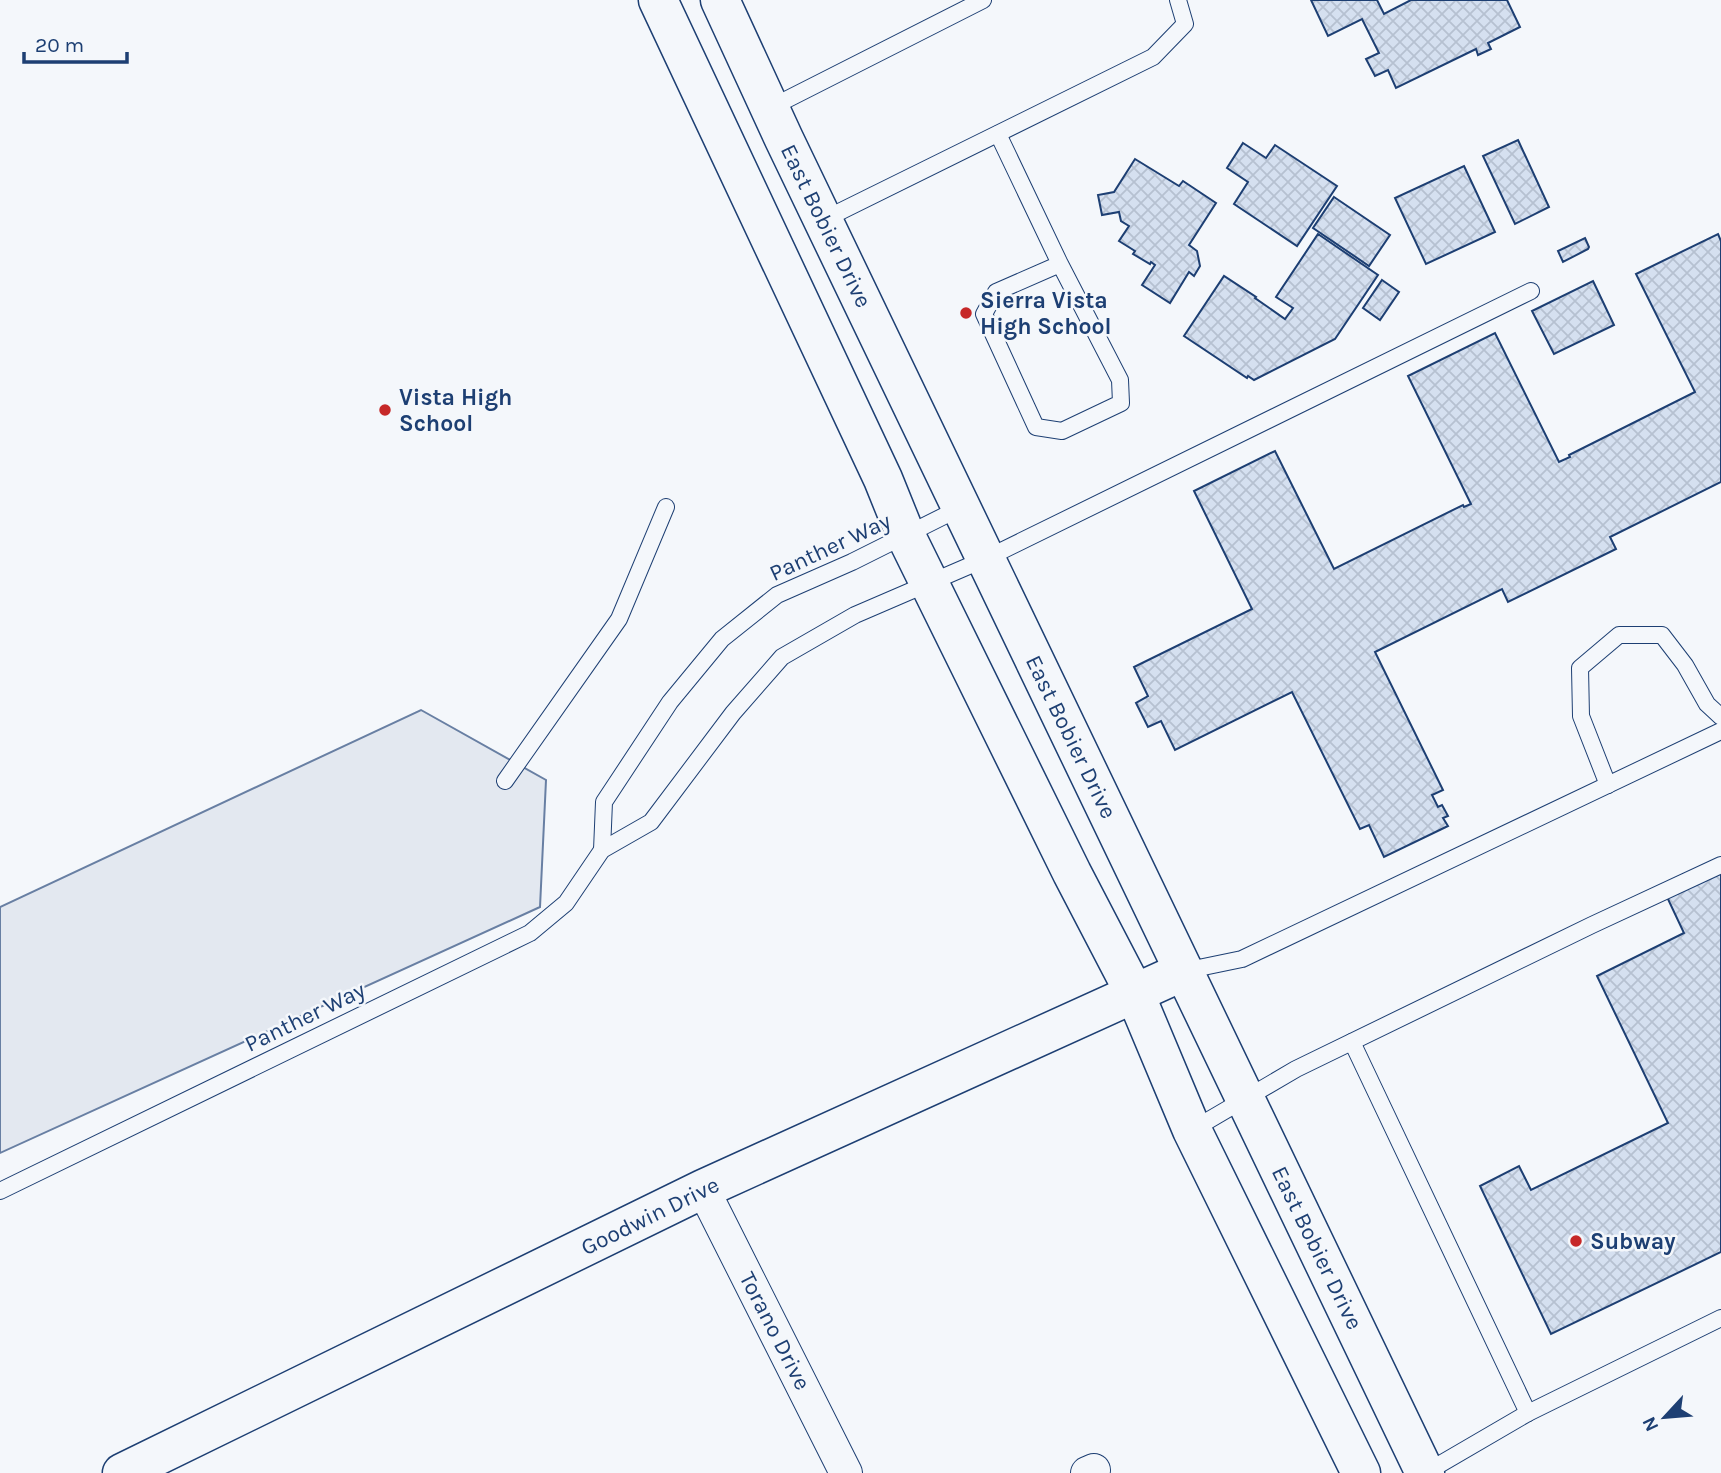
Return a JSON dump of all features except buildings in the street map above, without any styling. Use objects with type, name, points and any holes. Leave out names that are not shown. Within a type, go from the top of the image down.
[{"type":"main road","points":[[659,0],[878,468],[906,536],[1072,873],[1135,994],[1192,1130],[1361,1473]]},
{"type":"main road","name":"East Bobier Drive","points":[[720,0],[769,108],[1425,1473]]},
{"type":"main road","name":"Goodwin Drive","points":[[122,1473],[704,1189],[1184,971]]},
{"type":"street","name":"Torano Drive","points":[[704,1189],[846,1473]]},
{"type":"lane","points":[[769,108],[983,0]]},
{"type":"lane","points":[[823,220],[1153,57],[1185,24],[1178,0]]},
{"type":"lane","points":[[998,134],[1060,264],[1121,380],[1121,403],[1062,431],[1036,427],[984,314],[996,292],[1060,264]]},
{"type":"lane","name":"Panther Way","points":[[0,1191],[530,933],[566,903],[602,850],[651,822],[733,713],[782,657],[855,615],[985,559],[1531,291]]},
{"type":"lane","points":[[505,781],[619,618],[666,507]]},
{"type":"lane","name":"Panther Way","points":[[602,850],[604,802],[670,702],[722,639],[777,595],[962,508]]},
{"type":"lane","points":[[1608,785],[1581,716],[1580,668],[1619,635],[1662,635],[1685,665],[1707,704],[1721,717]]},
{"type":"lane","points":[[1184,971],[1242,959],[1721,731]]},
{"type":"lane","points":[[1192,1130],[1296,1069],[1721,865]]},
{"type":"lane","points":[[1352,1042],[1528,1413]]},
{"type":"lane","points":[[1425,1473],[1528,1413],[1721,1318]]},
{"type":"shaded area","points":[[421,710],[546,780],[540,907],[0,1153],[0,907]]},
{"type":"place","name":"Sierra Vista High School","points":[[966,313]]},
{"type":"place","name":"Vista High School","points":[[385,410]]},
{"type":"place","name":"Subway","points":[[1576,1241]]}]
